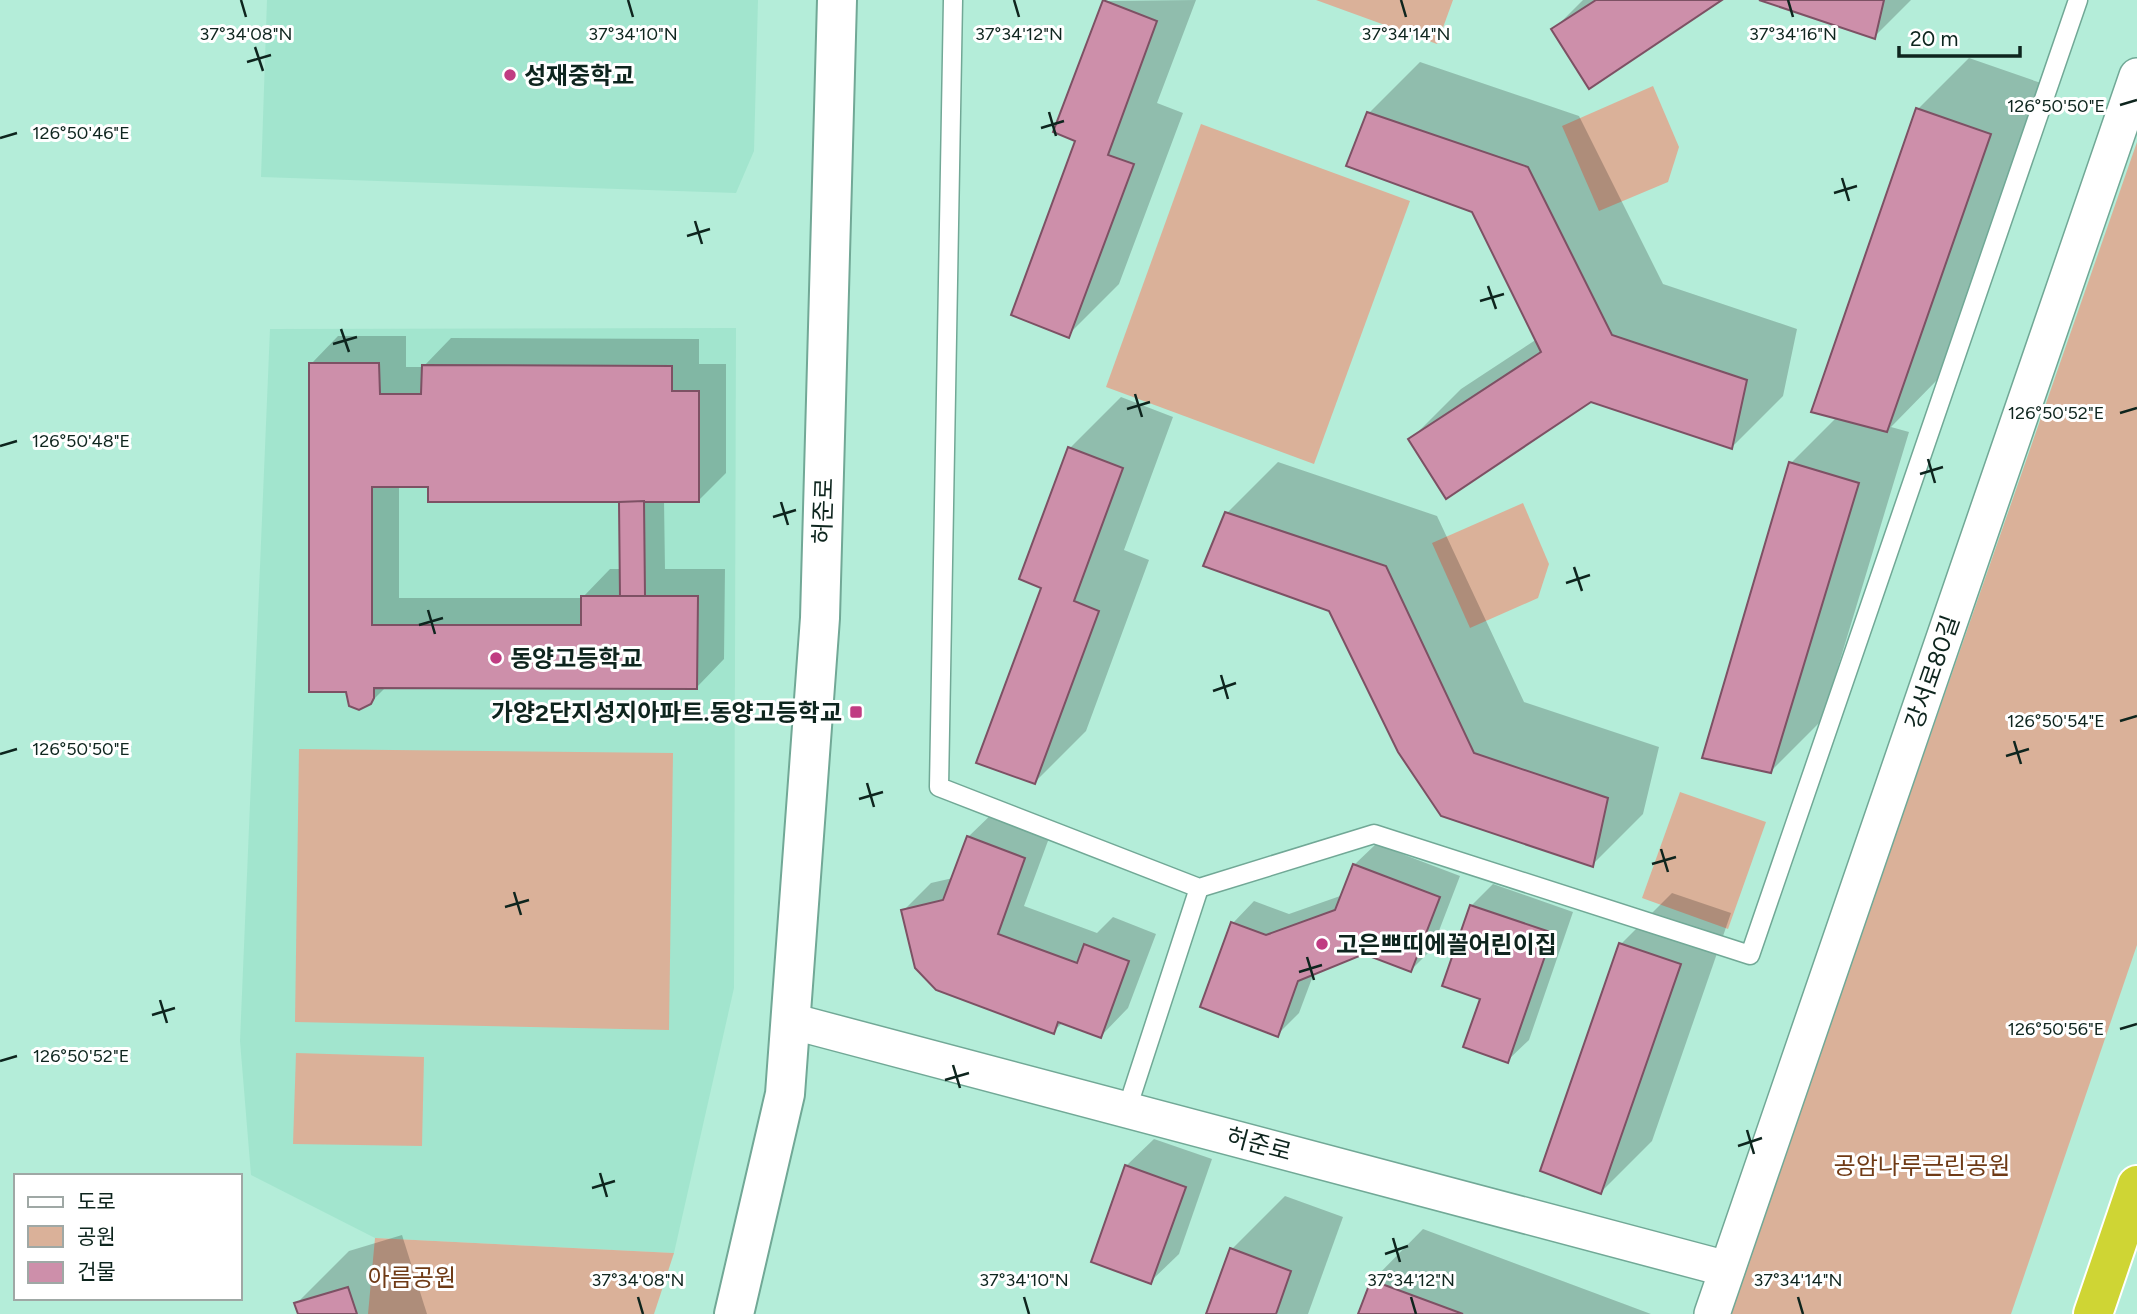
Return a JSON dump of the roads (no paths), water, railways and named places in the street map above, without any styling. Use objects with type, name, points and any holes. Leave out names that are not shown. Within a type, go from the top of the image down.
[{"type":"highway","points":[[2092,1314],[2137,1185]]},
{"type":"street","name":"허준로","points":[[734,1314],[785,1094],[820,618],[837,0]]},
{"type":"street","name":"강서로80길","points":[[1712,1314],[2137,76]]},
{"type":"street","name":"허준로","points":[[790,1021],[1727,1269]]},
{"type":"lane","points":[[953,0],[939,787],[1199,888],[1374,834],[1750,955],[2078,0]]},
{"type":"lane","points":[[1127,1109],[1199,888]]},
{"type":"place","name":"성재중학교","points":[[510,75]]},
{"type":"place","name":"동양고등학교","points":[[496,658]]},
{"type":"place","name":"가양2단지성지아파트.동양고등학교","points":[[856,712]]},
{"type":"place","name":"고은쁘띠에꼴어린이집","points":[[1322,944]]},
{"type":"park label","name":"공암나루근린공원","points":[[1922,1165]]},
{"type":"park label","name":"아름공원","points":[[412,1277]]}]
